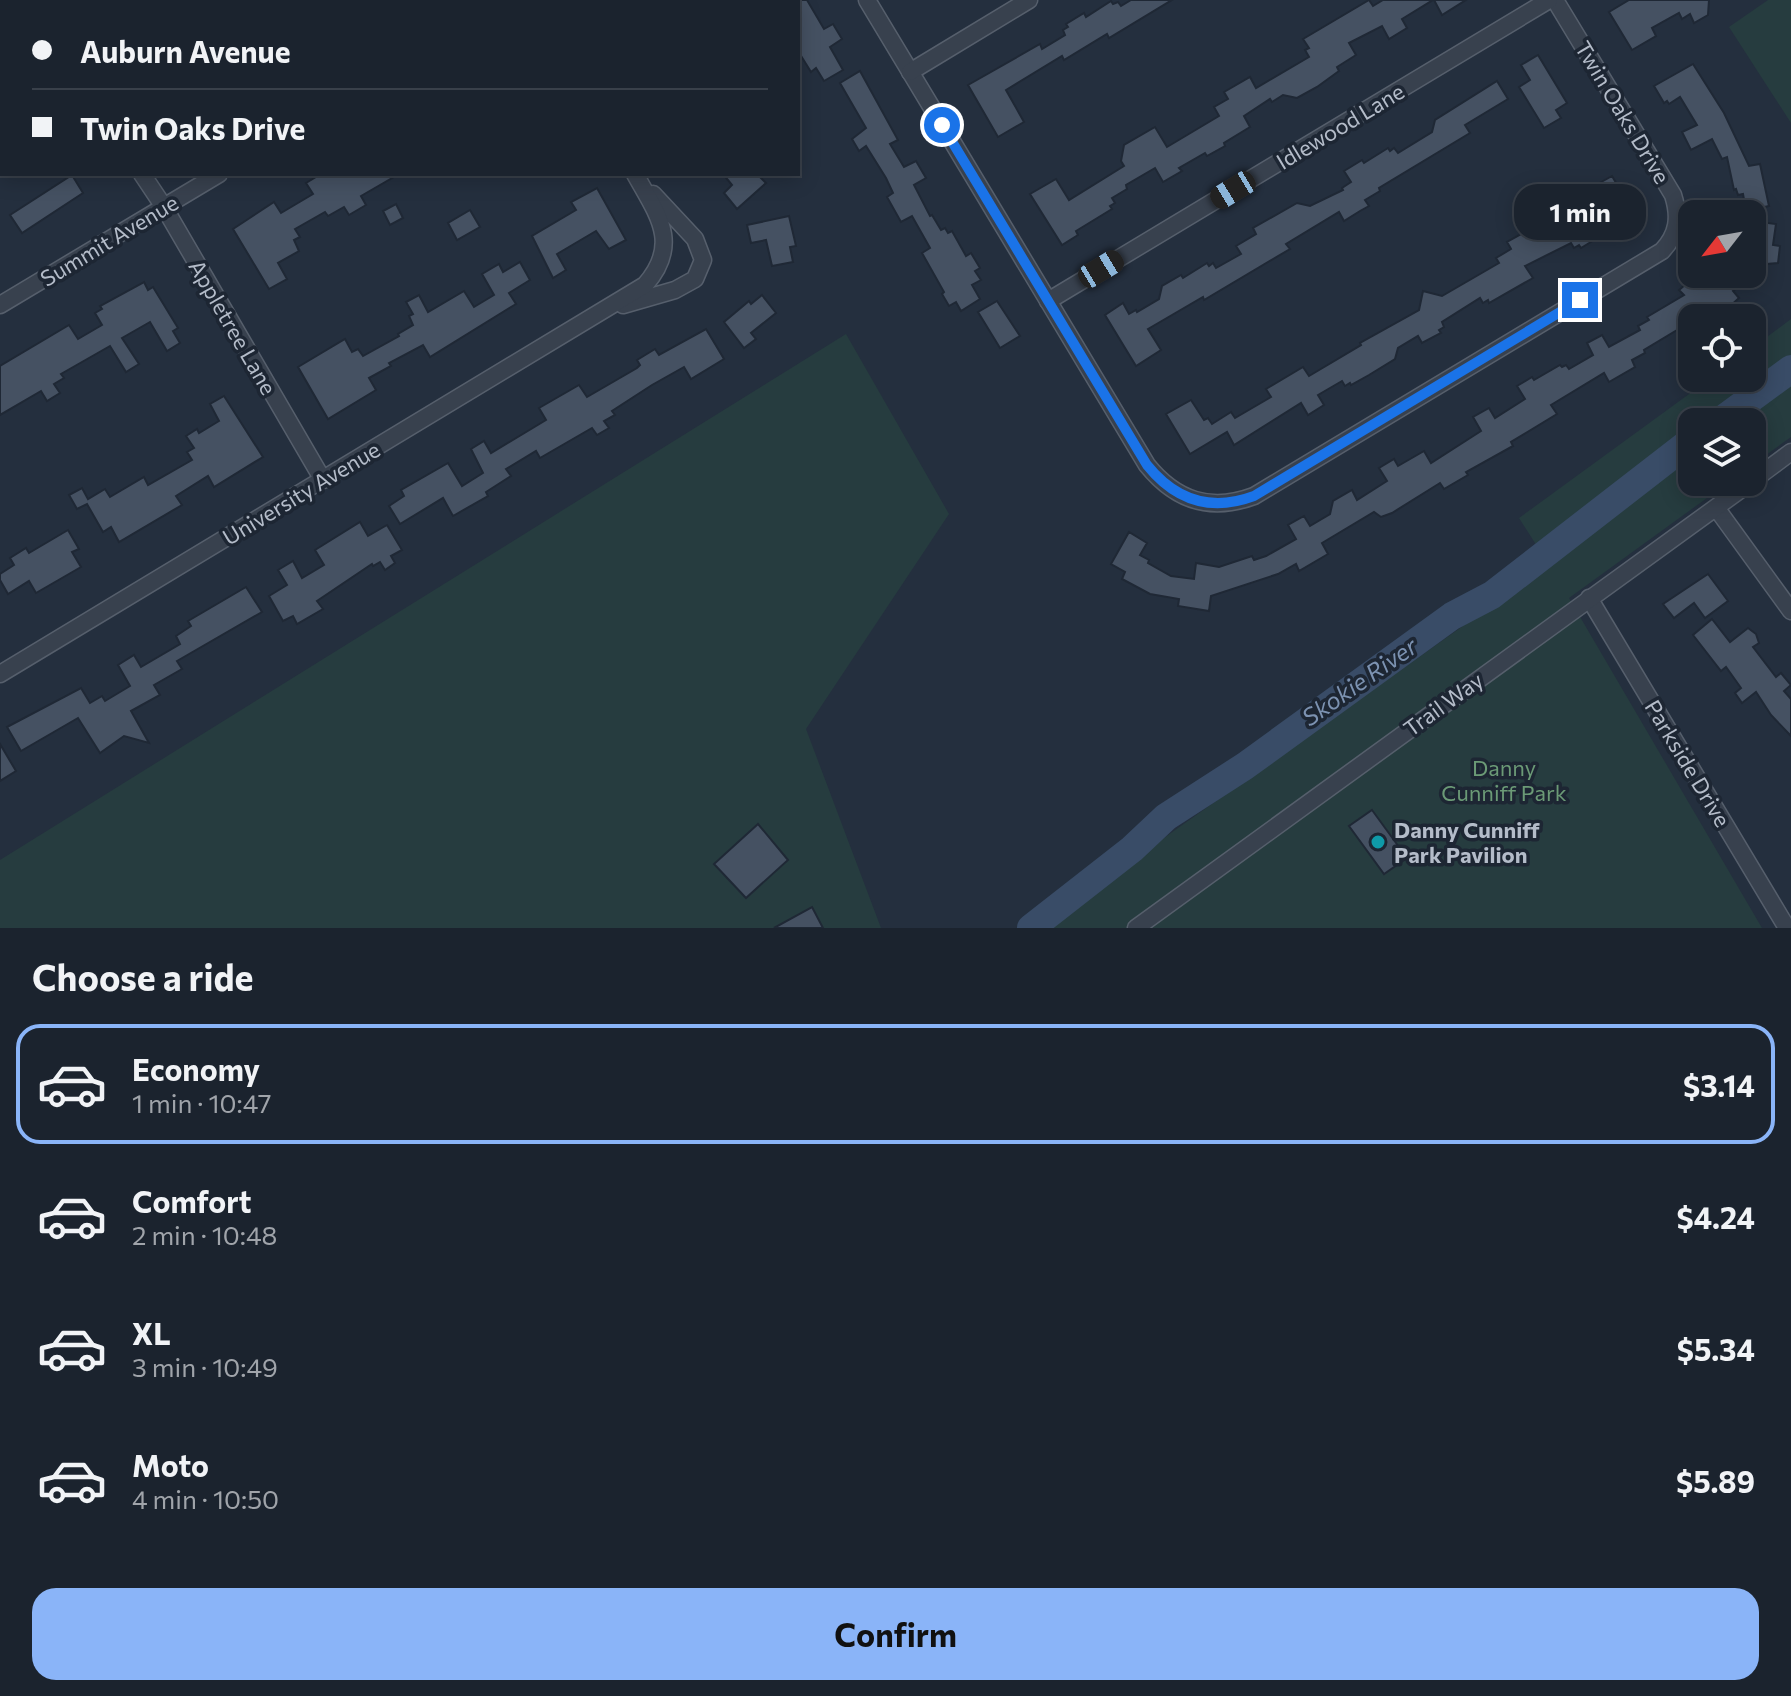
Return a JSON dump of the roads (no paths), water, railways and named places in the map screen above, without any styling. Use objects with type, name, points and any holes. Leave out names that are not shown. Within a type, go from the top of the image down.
[{"type":"street","points":[[867,0],[1048,301]]},
{"type":"street","points":[[910,72],[1029,0]]},
{"type":"street","name":"Idlewood Lane","points":[[1048,301],[1549,0]]},
{"type":"street","name":"Twin Oaks Drive","points":[[1048,301],[1147,465],[1169,489],[1209,504],[1254,496],[1662,251],[1676,232],[1678,211],[1673,195],[1555,0]]},
{"type":"street","name":"Appletree Lane","points":[[143,176],[323,480]]},
{"type":"street","name":"Summit Avenue","points":[[0,305],[216,176]]},
{"type":"street","points":[[602,310],[675,290],[695,279],[703,260],[695,239],[636,176]]},
{"type":"street","points":[[602,310],[645,285],[659,269],[665,244],[658,218],[636,176]]},
{"type":"street","name":"University Avenue","points":[[0,674],[602,310]]},
{"type":"street","name":"Trail Way","points":[[1766,470],[1791,452]]},
{"type":"street","name":"Trail Way","points":[[1136,928],[1733,496]]},
{"type":"street","points":[[1717,509],[1791,611]]},
{"type":"street","name":"Parkside Drive","points":[[1589,598],[1787,928]]},
{"type":"waterway","name":"Skokie River","points":[[1738,408],[1791,369]]},
{"type":"waterway","name":"Skokie River","points":[[1031,928],[1132,849],[1166,817],[1245,766],[1452,616],[1492,595],[1678,451]]},
{"type":"place","name":"Danny Cunniff Park Pavilion","points":[[1378,842]]},
{"type":"park label","name":"Danny Cunniff Park","points":[[1504,780]]}]
